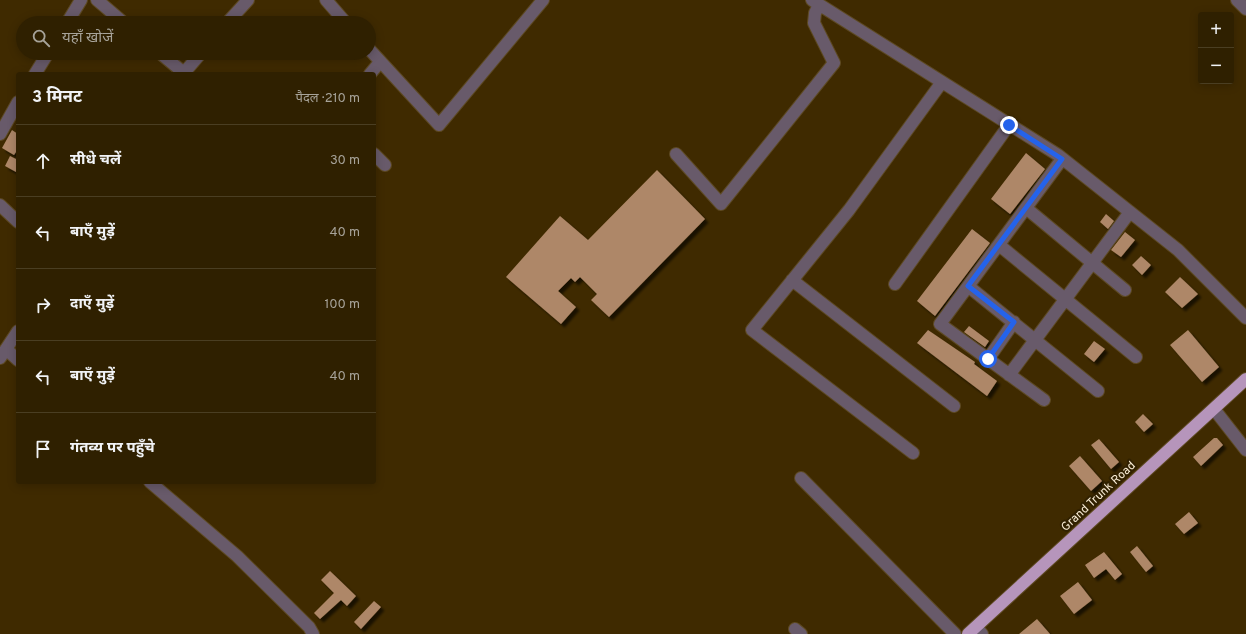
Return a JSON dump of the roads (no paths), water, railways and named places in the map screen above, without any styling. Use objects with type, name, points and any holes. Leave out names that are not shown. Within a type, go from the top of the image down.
[{"type":"highway","name":"Grand Trunk Road","points":[[975,632],[1246,379]]},
{"type":"street","points":[[71,16],[81,0]]},
{"type":"street","points":[[97,0],[116,16]]},
{"type":"street","points":[[233,16],[248,0]]},
{"type":"street","points":[[326,0],[340,16]]},
{"type":"street","points":[[376,57],[439,125],[543,0]]},
{"type":"street","points":[[1237,0],[1246,9]]},
{"type":"street","points":[[676,154],[721,204],[834,64],[814,23],[816,2],[1062,159],[1178,250],[1246,318]]},
{"type":"street","points":[[36,72],[44,60]]},
{"type":"street","points":[[168,60],[181,72]]},
{"type":"street","points":[[185,72],[195,60]]},
{"type":"street","points":[[372,72],[380,62]]},
{"type":"street","points":[[913,453],[752,330],[849,210],[942,82]]},
{"type":"street","points":[[0,134],[16,106]]},
{"type":"street","points":[[895,284],[1009,125]]},
{"type":"street","points":[[376,156],[385,164]]},
{"type":"street","points":[[1044,400],[940,324],[1062,159]]},
{"type":"street","points":[[0,205],[16,220]]},
{"type":"street","points":[[1026,208],[1125,290]]},
{"type":"street","points":[[1009,375],[1130,212]]},
{"type":"street","points":[[999,245],[1136,357]]},
{"type":"street","points":[[792,280],[954,406]]},
{"type":"street","points":[[968,286],[1098,391]]},
{"type":"street","points":[[988,359],[1014,322]]},
{"type":"street","points":[[16,334],[3,353],[16,359]]},
{"type":"street","points":[[1214,408],[1246,450]]},
{"type":"street","points":[[801,478],[955,634]]},
{"type":"street","points":[[152,484],[237,556],[309,627],[313,634]]}]
